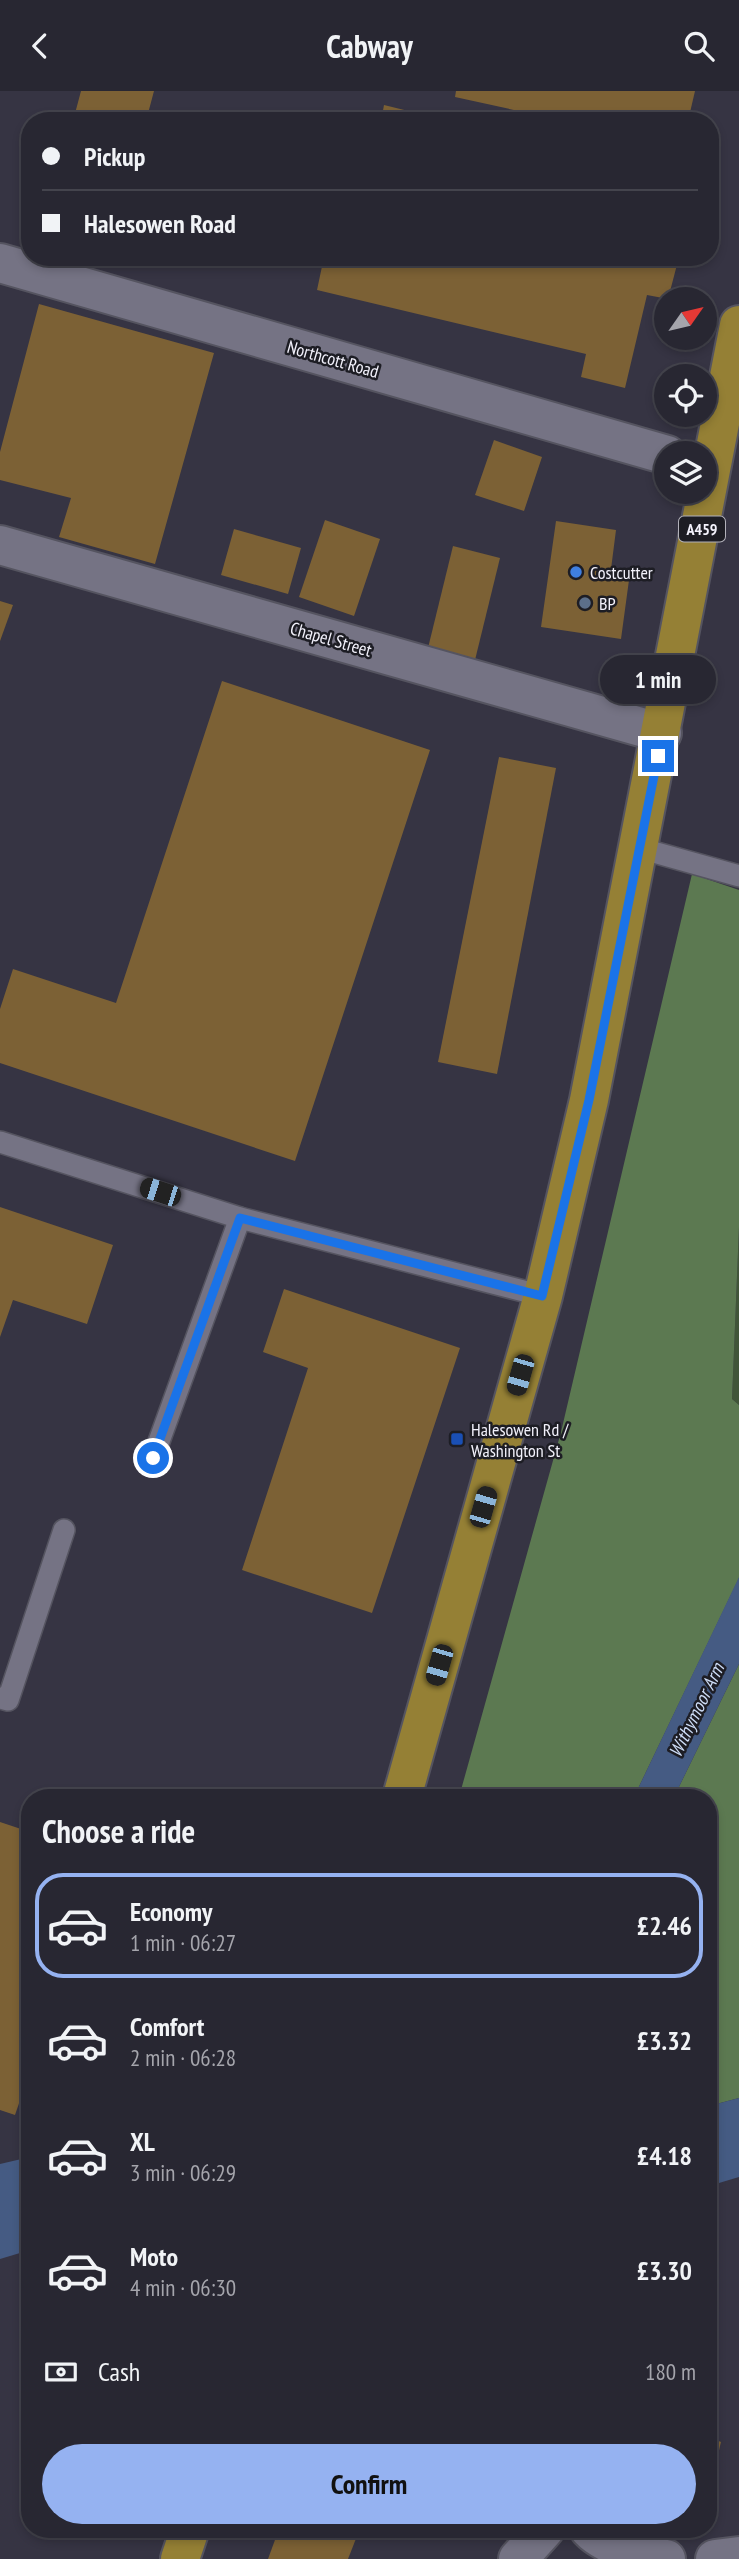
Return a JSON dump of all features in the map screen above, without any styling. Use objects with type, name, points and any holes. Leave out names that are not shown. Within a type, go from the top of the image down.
[{"type":"main road","name":"A459","points":[[714,441],[739,325]]},
{"type":"main road","name":"A459","points":[[404,1789],[542,1296],[589,1100],[662,733],[702,504]]},
{"type":"main road","points":[[180,2559],[187,2538]]},
{"type":"street","name":"Northcott Road","points":[[0,263],[654,450]]},
{"type":"street","name":"Chapel Street","points":[[0,545],[662,733]]},
{"type":"street","points":[[517,2559],[537,2538]]},
{"type":"street","points":[[600,2538],[654,2558],[666,2559]]},
{"type":"street","points":[[715,2559],[739,2556]]},
{"type":"lane","points":[[639,848],[739,876]]},
{"type":"lane","points":[[0,1142],[240,1218],[542,1296]]},
{"type":"lane","points":[[153,1458],[240,1218]]},
{"type":"lane","points":[[0,1698],[8,1700],[64,1530]]},
{"type":"green space","points":[[692,874],[739,890],[739,1227],[732,1399],[739,1405],[739,1578],[638,1789],[461,1789],[561,1432]]},
{"type":"green space","points":[[739,1227],[739,1405],[732,1399]]},
{"type":"green space","points":[[739,1664],[739,2098],[717,2104],[717,1789],[678,1789]]},
{"type":"water","name":"Withymoor Arm","points":[[739,1577],[739,1664],[678,1789],[638,1789]]},
{"type":"water","points":[[739,2098],[739,2177],[717,2184],[717,2104]]},
{"type":"water","points":[[21,2159],[21,2253],[0,2259],[0,2164]]},
{"type":"building","points":[[81,91],[154,91],[148,112],[75,112]]},
{"type":"building","points":[[456,91],[695,91],[690,112],[523,112],[455,97]]},
{"type":"building","points":[[384,105],[412,112],[383,112]]},
{"type":"building","points":[[322,266],[677,266],[671,287],[654,287],[654,296],[647,295],[625,388],[581,377],[586,354],[317,290]]},
{"type":"building","points":[[39,304],[214,353],[155,564],[59,537],[71,498],[0,480],[0,452]]},
{"type":"building","points":[[494,440],[542,457],[524,511],[475,495]]},
{"type":"building","points":[[325,520],[380,539],[354,616],[299,597]]},
{"type":"building","name":"BP","points":[[556,521],[616,530],[610,577],[629,580],[621,639],[541,627]]},
{"type":"building","points":[[234,529],[301,548],[288,594],[221,575]]},
{"type":"building","points":[[453,546],[500,558],[475,660],[428,648]]},
{"type":"building","points":[[0,601],[13,605],[0,641]]},
{"type":"building","points":[[222,681],[430,750],[295,1161],[0,1063],[0,1009],[13,969],[116,1003]]},
{"type":"building","points":[[499,757],[556,768],[497,1074],[438,1062]]},
{"type":"building","points":[[0,1207],[113,1245],[87,1324],[13,1300],[0,1337]]},
{"type":"building","points":[[284,1289],[460,1348],[372,1613],[242,1570],[308,1368],[263,1352]]},
{"type":"building","points":[[0,1822],[21,1829],[21,2097],[15,2115],[0,2110]]},
{"type":"building","points":[[717,2440],[721,2442],[717,2458]]},
{"type":"building","points":[[276,2538],[356,2538],[348,2559],[268,2559]]},
{"type":"place","name":"Costcutter","points":[[576,572]]},
{"type":"place","name":"BP","points":[[585,603]]},
{"type":"place","name":"Halesowen Rd / Washington St","points":[[457,1439]]},
{"type":"route","points":[[153,1458],[240,1218],[542,1296],[589,1100],[658,756]]}]
